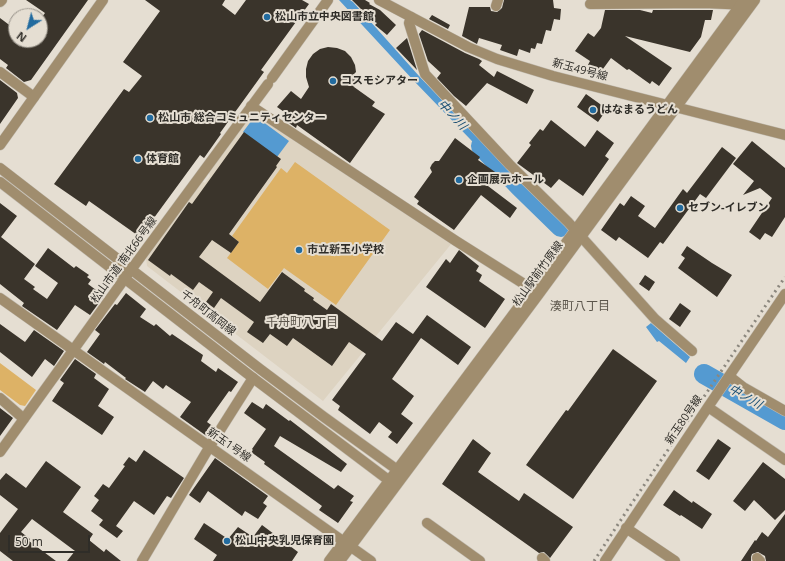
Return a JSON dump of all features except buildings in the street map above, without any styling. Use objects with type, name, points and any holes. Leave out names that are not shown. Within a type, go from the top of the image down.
[{"type":"street","points":[[0,145],[103,0]]},
{"type":"street","name":"松山市道 南北66号線","points":[[0,452],[328,0]]},
{"type":"street","name":"新玉49号線","points":[[379,0],[468,48],[497,59],[553,76],[785,135]]},
{"type":"street","points":[[590,4],[748,2]]},
{"type":"street","name":"松山駅前竹原線","points":[[329,561],[347,544],[393,483],[748,2]]},
{"type":"street","points":[[411,16],[409,23],[425,74],[510,165],[578,233],[655,318],[692,351]]},
{"type":"street","points":[[0,72],[34,97]]},
{"type":"street","points":[[251,106],[468,250],[535,292]]},
{"type":"street","name":"千舟町高岡線","points":[[0,168],[260,369],[401,472]]},
{"type":"street","points":[[0,182],[253,378],[393,483]]},
{"type":"street","name":"新玉80号線","points":[[605,561],[785,294]]},
{"type":"street","name":"新玉1号線","points":[[0,298],[371,561]]},
{"type":"street","points":[[142,561],[210,446],[260,369]]},
{"type":"street","points":[[725,382],[743,387],[785,411]]},
{"type":"street","points":[[0,398],[24,419]]},
{"type":"street","points":[[708,407],[785,460]]},
{"type":"street","points":[[427,522],[480,561]]},
{"type":"street","points":[[626,528],[674,561]]},
{"type":"street","name":"松山駅前竹原線","points":[[340,561],[347,544]]},
{"type":"shaded area","name":"市立新玉小学校","points":[[253,111],[452,243],[323,401],[147,266],[146,257],[202,181],[205,183],[210,176],[209,172]]},
{"type":"shaded area","points":[[295,162],[390,230],[336,305],[284,268],[268,289],[227,258],[239,242],[232,236],[281,168],[287,173]]},
{"type":"shaded area","points":[[0,363],[36,390],[25,406],[20,405],[0,390]]},
{"type":"water","points":[[339,0],[350,0],[353,2],[419,76],[501,162],[497,167],[414,81]]},
{"type":"water","points":[[255,116],[289,141],[277,157],[243,132]]},
{"type":"water","points":[[514,175],[563,224],[559,230],[517,189],[510,180]]},
{"type":"water","points":[[651,323],[690,357],[686,363],[659,341],[657,342],[646,327]]},
{"type":"waterway","name":"中ノ川","points":[[481,146],[561,227]]},
{"type":"waterway","name":"中ノ川","points":[[704,374],[785,420]]},
{"type":"railway","points":[[594,561],[785,277]]},
{"type":"place","name":"松山市立中央図書館","points":[[267,17]]},
{"type":"place","name":"コスモシアター","points":[[333,81]]},
{"type":"place","name":"はなまるうどん","points":[[593,110]]},
{"type":"place","name":"松山市 総合コミュニティセンター","points":[[150,118]]},
{"type":"place","name":"体育館","points":[[138,159]]},
{"type":"place","name":"企画展示ホール","points":[[459,180]]},
{"type":"place","name":"セブン-イレブン","points":[[680,208]]},
{"type":"place","name":"市立新玉小学校","points":[[299,250]]},
{"type":"place","name":"松山中央乳児保育園","points":[[227,541]]},
{"type":"district","name":"湊町八丁目","points":[[580,307]]},
{"type":"district","name":"千舟町八丁目","points":[[302,323]]}]
